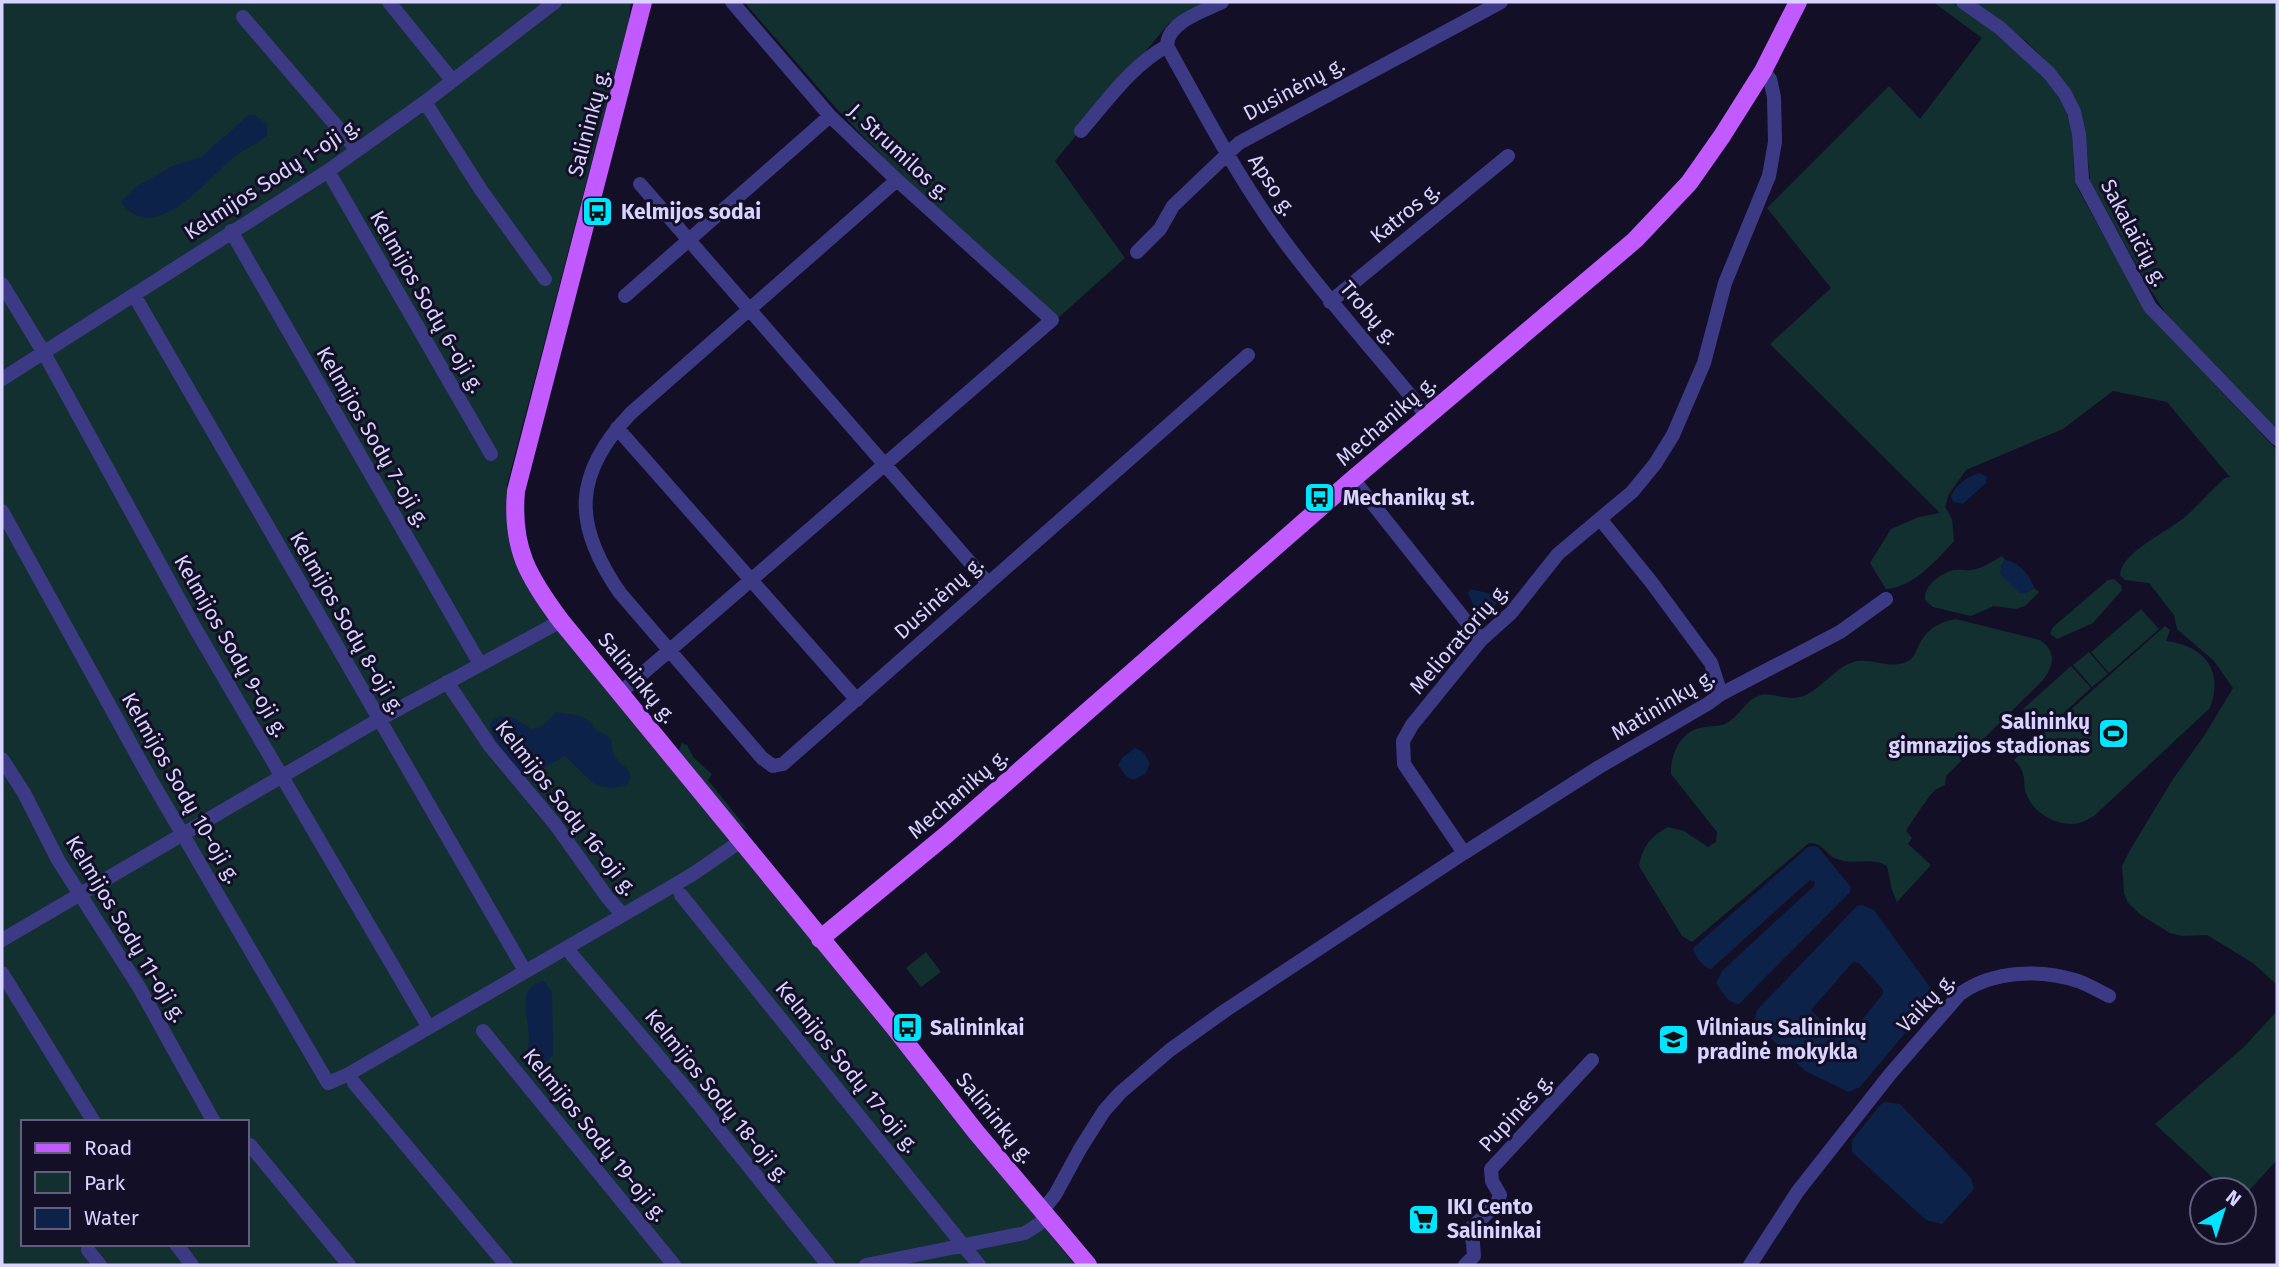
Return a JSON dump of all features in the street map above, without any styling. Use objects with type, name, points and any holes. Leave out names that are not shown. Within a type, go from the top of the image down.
[{"type":"main road","name":"Salininkų g.","points":[[643,2],[516,491],[515,530],[524,564],[540,593],[561,621],[1088,1265]]},
{"type":"main road","name":"Mechanikų g.","points":[[820,939],[946,835],[1353,479],[1614,259],[1656,220],[1689,183],[1763,71],[1798,2]]},
{"type":"street","points":[[389,2],[452,80]]},
{"type":"street","name":"J. Strumilos g.","points":[[732,2],[830,116],[1052,320],[884,464]]},
{"type":"street","points":[[1081,131],[1126,79],[1156,52],[1167,46],[1170,34],[1182,22],[1222,2]]},
{"type":"street","name":"Dusinėnų g.","points":[[1137,252],[1160,229],[1173,206],[1239,143],[1502,2]]},
{"type":"street","name":"Sakalaičių g.","points":[[1963,2],[2000,28],[2049,73],[2065,94],[2074,112],[2079,134],[2082,180],[2150,307],[2277,439]]},
{"type":"street","name":"Kelmijos Sodų 1-oji g.","points":[[2,379],[328,171],[425,102],[545,4]]},
{"type":"street","points":[[243,17],[357,150]]},
{"type":"street","name":"Apso g.","points":[[1167,46],[1227,154],[1280,236]]},
{"type":"street","name":"Melioratorių g.","points":[[1464,853],[1404,764],[1403,741],[1412,725],[1481,640],[1511,613],[1558,554],[1632,492],[1655,464],[1672,435],[1704,363],[1725,284],[1769,176],[1773,158],[1774,97],[1770,79],[1763,71]]},
{"type":"street","points":[[425,102],[481,190],[545,279]]},
{"type":"street","points":[[625,296],[830,116]]},
{"type":"street","name":"Katros g.","points":[[1330,302],[1508,156]]},
{"type":"street","name":"Kelmijos Sodų 6-oji g.","points":[[328,171],[491,454]]},
{"type":"street","name":"Dusinėnų g.","points":[[897,180],[617,428],[600,449],[588,481],[587,524],[594,549],[606,573],[620,593],[762,758],[773,766],[783,764],[857,700],[1248,355]]},
{"type":"street","points":[[640,184],[988,583]]},
{"type":"street","name":"Kelmijos Sodų 7-oji g.","points":[[231,231],[480,664]]},
{"type":"street","name":"Trobų g.","points":[[1280,236],[1330,302],[1363,337],[1427,416]]},
{"type":"street","name":"Kelmijos Sodų 9-oji g.","points":[[2,284],[44,353],[195,628],[428,1026]]},
{"type":"street","name":"Kelmijos Sodų 8-oji g.","points":[[134,295],[525,971]]},
{"type":"street","points":[[617,428],[857,700]]},
{"type":"street","points":[[620,693],[884,464]]},
{"type":"street","points":[[1353,479],[1481,640]]},
{"type":"street","name":"Kelmijos Sodų 10-oji g.","points":[[2,511],[183,833],[328,1083],[348,1075],[428,1026]]},
{"type":"street","points":[[1601,520],[1711,663],[1721,694]]},
{"type":"street","name":"Matininkų g.","points":[[1464,853],[1599,767],[1709,704],[1721,694],[1840,632],[1886,599]]},
{"type":"street","points":[[2,940],[378,720],[561,621]]},
{"type":"street","name":"Kelmijos Sodų 16-oji g.","points":[[447,682],[490,746],[555,824],[623,915],[693,874],[741,841]]},
{"type":"street","name":"Kelmijos Sodų 11-oji g.","points":[[2,759],[24,793],[58,860],[139,987],[213,1120]]},
{"type":"street","points":[[866,1265],[1025,1233],[1045,1214],[1080,1149],[1119,1093],[1226,1010],[1464,853]]},
{"type":"street","name":"Kelmijos Sodų 17-oji g.","points":[[681,895],[979,1265]]},
{"type":"street","points":[[428,1026],[623,915]]},
{"type":"street","name":"Kelmijos Sodų 18-oji g.","points":[[572,955],[688,1091],[828,1265]]},
{"type":"street","points":[[2,973],[93,1120]]},
{"type":"street","name":"Vaikų g.","points":[[1750,1265],[1798,1191],[1891,1073],[1960,994],[1986,979],[2040,973],[2078,981],[2109,996]]},
{"type":"street","name":"Kelmijos Sodų 19-oji g.","points":[[484,1031],[674,1265]]},
{"type":"street","name":"Pupinės g.","points":[[1474,1262],[1474,1243],[1469,1230],[1496,1205],[1500,1195],[1492,1181],[1491,1169],[1592,1060]]},
{"type":"street","points":[[354,1083],[502,1264]]},
{"type":"street","points":[[250,1144],[349,1265]]},
{"type":"street","points":[[178,1246],[192,1265]]},
{"type":"street","points":[[88,1250],[100,1265]]},
{"type":"green space","points":[[2,2],[631,2],[629,19],[507,485],[508,524],[514,556],[528,585],[549,617],[1075,1265],[2,1265]]},
{"type":"green space","points":[[744,2],[1209,2],[1169,23],[1055,161],[1125,258],[1057,319],[888,162],[835,107]]},
{"type":"green space","points":[[1933,2],[1949,2],[1961,8],[2029,60],[2053,88],[2069,120],[2078,189],[2141,303],[2155,322],[2277,450],[2277,985],[2253,963],[2207,935],[2182,936],[2170,933],[2141,915],[2128,903],[2124,893],[2122,866],[2130,850],[2233,688],[2214,661],[2177,629],[2174,615],[2149,583],[2125,580],[2120,575],[2122,566],[2137,550],[2185,517],[2225,478],[2230,477],[2167,402],[2113,391],[2063,429],[1966,470],[1949,494],[1945,507],[1952,519],[1954,541],[1914,578],[1905,584],[1886,589],[1870,563],[1891,529],[1919,517],[1940,513],[1770,344],[1831,288],[1767,208],[1889,86],[1920,119],[1982,38]]},
{"type":"green space","points":[[1975,2],[2277,2],[2277,429],[2167,315],[2146,283],[2090,180],[2086,139],[2049,64],[2027,42]]},
{"type":"green space","points":[[2002,556],[2005,560],[2001,566],[2026,593],[2034,588],[2039,592],[2025,606],[2016,609],[1994,606],[1971,616],[1933,607],[1925,600],[1930,585],[1944,574],[1954,570],[1979,568]]},
{"type":"green space","points":[[2114,579],[2121,585],[2122,590],[2093,623],[2057,639],[2050,634],[2053,627],[2108,580]]},
{"type":"green space","points":[[2141,609],[2159,629],[2109,673],[2091,652]]},
{"type":"green space","points":[[1956,619],[2040,640],[2049,649],[2052,659],[2050,669],[2043,680],[1946,776],[1945,785],[1932,793],[1906,831],[1912,838],[1908,844],[1931,865],[1897,902],[1887,866],[1875,862],[1843,861],[1809,843],[1692,942],[1682,936],[1639,866],[1648,843],[1668,827],[1684,831],[1708,847],[1716,842],[1717,832],[1671,774],[1674,753],[1687,734],[1693,730],[1726,723],[1758,696],[1794,698],[1808,694],[1850,663],[1864,661],[1894,665],[1906,662],[1914,656],[1924,636],[1932,629],[1940,623]]},
{"type":"green space","name":"Salininkų gimnazijos stadionas","points":[[2165,626],[2170,630],[2166,641],[2191,648],[2208,662],[2214,682],[2210,708],[2094,816],[2071,824],[2048,818],[2031,803],[2025,790],[2023,774],[2014,760]]},
{"type":"green space","points":[[2089,652],[2108,674],[2092,687],[2073,665]]},
{"type":"green space","points":[[2071,666],[2091,688],[2044,731],[2023,709]]},
{"type":"green space","points":[[682,743],[687,745],[694,758],[712,774],[708,780],[748,830],[739,825],[678,752]]},
{"type":"green space","points":[[926,952],[941,972],[921,987],[906,968]]},
{"type":"green space","points":[[2277,1011],[2277,1160],[2258,1181],[2258,1176],[2211,1176],[2155,1124],[2244,1047]]},
{"type":"water","points":[[249,115],[254,115],[267,124],[267,136],[234,157],[181,205],[165,214],[150,218],[135,214],[121,202],[136,187],[172,166],[201,157]]},
{"type":"water","points":[[1980,473],[1987,477],[1986,483],[1963,504],[1953,502],[1951,496],[1959,484]]},
{"type":"water","points":[[2005,560],[2015,563],[2023,570],[2034,588],[2026,593],[2019,593],[2000,574]]},
{"type":"water","points":[[1470,589],[1497,597],[1491,612],[1482,616],[1476,611],[1468,593]]},
{"type":"water","points":[[556,712],[583,717],[596,730],[609,737],[616,758],[628,770],[628,782],[612,788],[593,783],[565,756],[536,772],[521,773],[497,744],[490,724],[505,716],[531,729],[543,726]]},
{"type":"water","points":[[1135,748],[1143,752],[1150,763],[1146,773],[1134,780],[1127,777],[1118,765],[1122,758]]},
{"type":"water","points":[[1808,847],[1818,847],[1851,887],[1850,892],[1739,1004],[1732,1002],[1716,983],[1722,971],[1815,885],[1814,881],[1810,880],[1711,969],[1699,961],[1693,948]]},
{"type":"water","points":[[1857,906],[1874,910],[1932,990],[1932,1001],[1860,1087],[1849,1092],[1805,1071],[1754,1022],[1757,1010]],"holes":[[[1852,963],[1860,964],[1883,990],[1883,994],[1848,1037],[1838,1036],[1811,1010]]]},
{"type":"water","points":[[544,981],[552,993],[553,1054],[537,1070],[524,1066],[529,1042],[526,998],[531,987]]},
{"type":"water","points":[[1881,1104],[1900,1104],[1971,1178],[1974,1189],[1942,1224],[1926,1220],[1852,1152],[1852,1140]]},
{"type":"place","name":"Kelmijos sodai","points":[[598,212]]},
{"type":"place","name":"Mechanikų st.","points":[[1320,498]]},
{"type":"place","name":"Salininkų gimnazijos stadionas","points":[[2113,734]]},
{"type":"place","name":"Salininkai","points":[[907,1028]]},
{"type":"place","name":"Vilniaus Salininkų pradinė mokykla","points":[[1674,1040]]},
{"type":"place","name":"IKI Cento Salininkai","points":[[1424,1219]]}]
